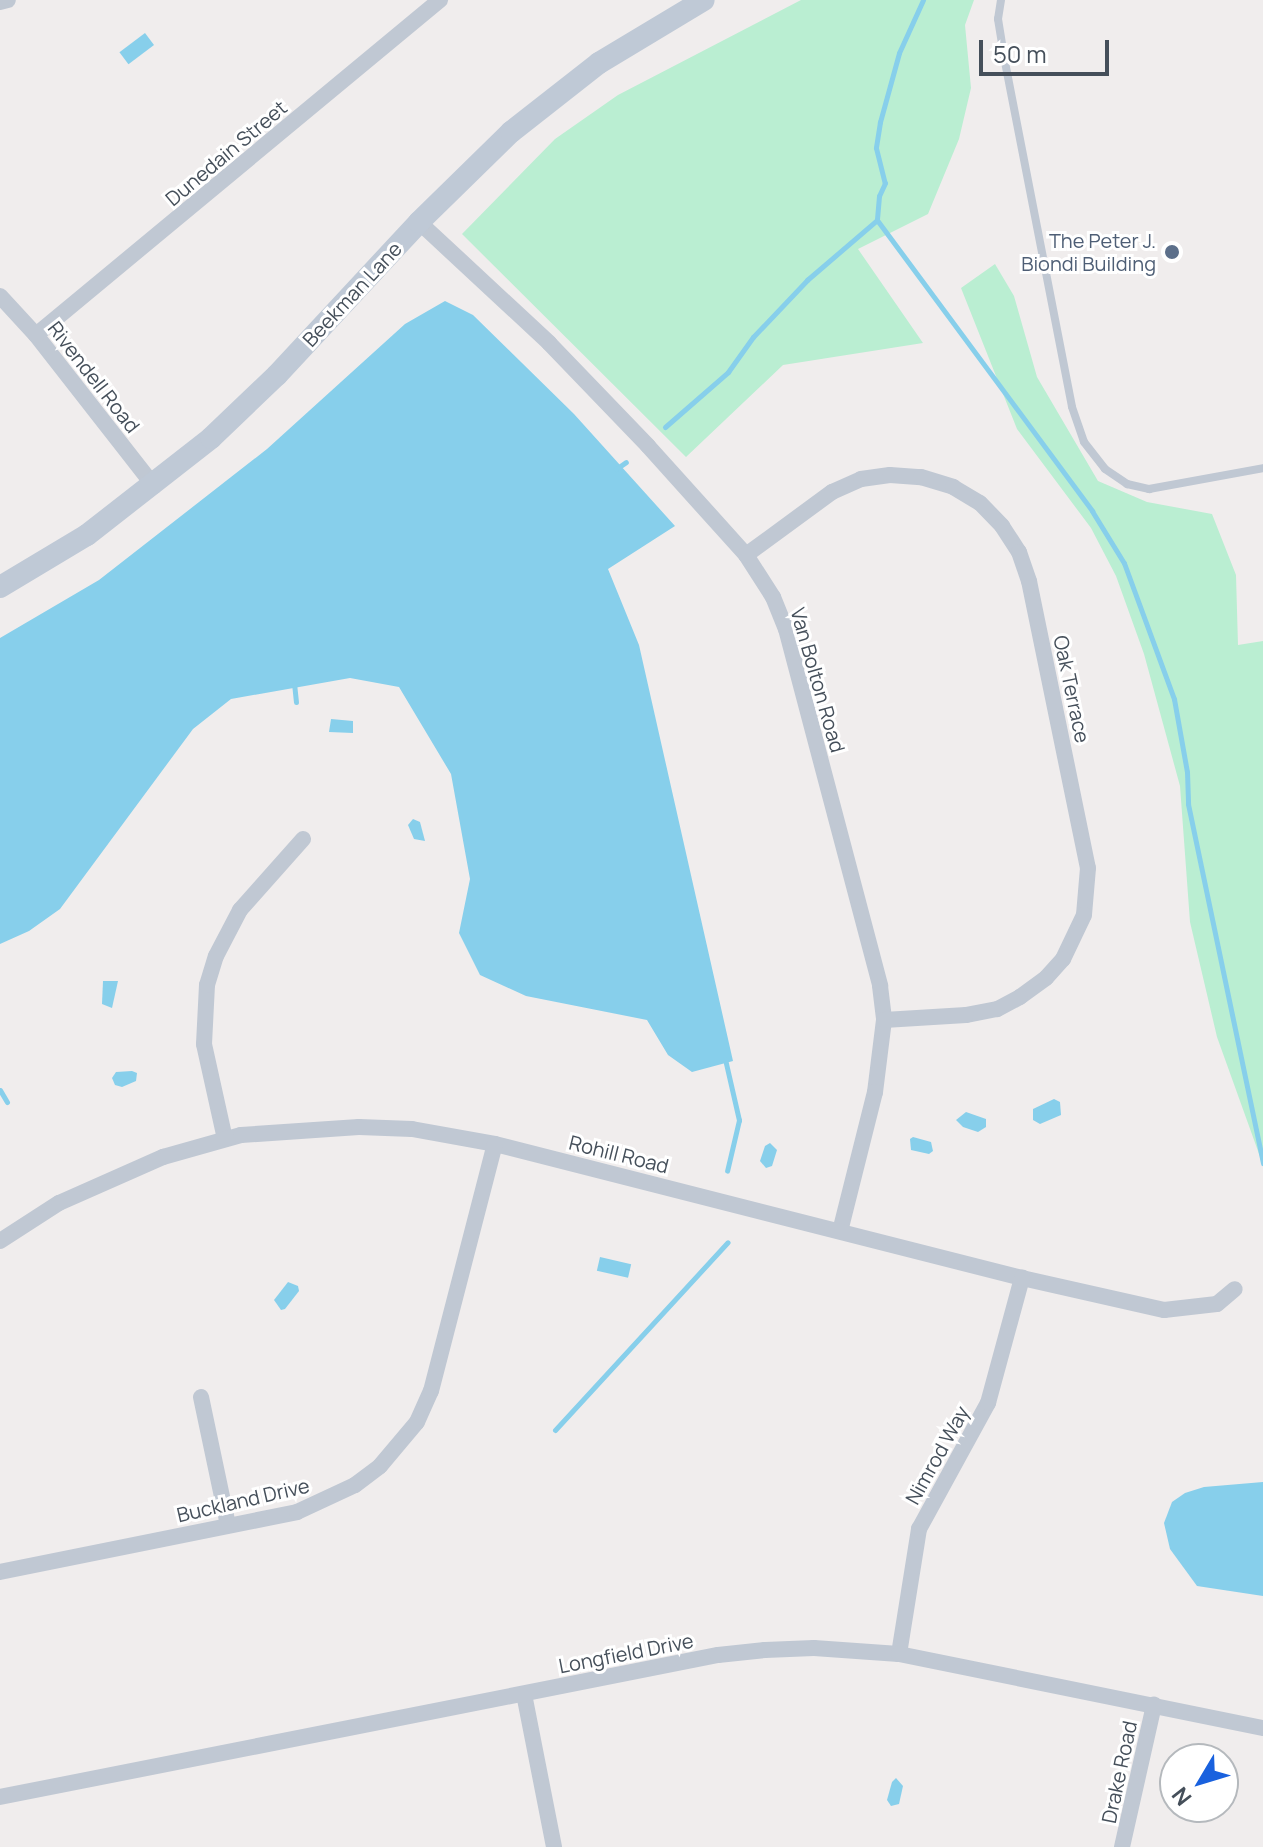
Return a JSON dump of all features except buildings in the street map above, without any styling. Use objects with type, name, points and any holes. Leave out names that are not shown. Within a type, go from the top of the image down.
[{"type":"street","points":[[0,2],[8,0]]},
{"type":"street","name":"Dunedain Street","points":[[36,335],[440,0]]},
{"type":"street","name":"Beekman Lane","points":[[0,587],[87,535],[154,486],[277,375],[419,222],[511,132],[599,63],[704,0]]},
{"type":"street","name":"Van Bolton Road","points":[[419,222],[588,382],[746,555],[773,597],[786,629],[880,986],[884,1020],[875,1092],[840,1231]]},
{"type":"street","name":"Rivendell Road","points":[[0,296],[36,335],[154,486]]},
{"type":"street","name":"Oak Terrace","points":[[746,555],[832,492],[861,479],[890,475],[921,477],[953,487],[980,503],[1002,526],[1019,552],[1029,581],[1088,868],[1084,915],[1063,959],[1046,978],[1020,997],[997,1009],[966,1015],[884,1020]]},
{"type":"street","points":[[225,1139],[204,1044],[207,985],[216,956],[240,910],[303,839]]},
{"type":"street","name":"Rohill Road","points":[[0,1241],[26,1222],[95,1184],[163,1157],[225,1139],[312,1128],[412,1129],[495,1144],[1022,1278],[1164,1310],[1217,1304],[1235,1289]]},
{"type":"street","name":"Buckland Drive","points":[[0,1572],[297,1512],[342,1493],[380,1466],[417,1422],[442,1357],[495,1144]]},
{"type":"street","name":"Nimrod Way","points":[[899,1654],[919,1529],[988,1403],[1022,1278]]},
{"type":"street","points":[[201,1397],[228,1525]]},
{"type":"street","name":"Longfield Drive","points":[[0,1797],[749,1651],[814,1648],[899,1654],[1263,1728]]},
{"type":"street","points":[[524,1694],[554,1847]]},
{"type":"street","name":"Drake Road","points":[[1122,1847],[1154,1705]]},
{"type":"lane","points":[[1001,0],[998,19],[1005,62],[1072,407],[1084,442],[1105,469],[1127,484],[1149,489],[1263,468]]},
{"type":"green space","points":[[801,0],[974,0],[965,25],[971,88],[959,139],[928,214],[858,249],[923,343],[783,365],[686,457],[462,234],[555,139],[618,95]]},
{"type":"green space","points":[[995,264],[1014,296],[1037,377],[1098,481],[1147,502],[1212,514],[1236,575],[1238,645],[1263,641],[1263,1165],[1217,1037],[1190,922],[1180,786],[1144,654],[1116,576],[1091,528],[1017,429],[961,288]]},
{"type":"water","points":[[145,33],[154,45],[128,64],[119,52]]},
{"type":"water","points":[[445,301],[473,315],[574,414],[675,526],[608,569],[639,645],[733,1061],[692,1072],[668,1055],[647,1020],[526,996],[480,975],[459,933],[470,879],[451,774],[399,687],[350,678],[231,699],[193,729],[60,909],[29,931],[0,944],[0,638],[99,580],[267,449],[405,324]]},
{"type":"water","points":[[331,719],[353,721],[353,733],[329,732]]},
{"type":"water","points":[[413,819],[420,822],[425,841],[414,839],[408,825]]},
{"type":"water","points":[[103,981],[118,981],[112,1008],[102,1004]]},
{"type":"water","points":[[116,1072],[137,1073],[136,1081],[122,1087],[115,1085],[112,1078]]},
{"type":"water","points":[[1054,1099],[1060,1102],[1061,1115],[1040,1124],[1033,1120],[1033,1109]]},
{"type":"water","points":[[966,1112],[986,1119],[986,1127],[978,1132],[963,1127],[956,1120]]},
{"type":"water","points":[[913,1137],[931,1142],[933,1151],[929,1154],[911,1150],[910,1139]]},
{"type":"water","points":[[770,1143],[777,1150],[772,1166],[766,1168],[760,1161],[765,1146]]},
{"type":"water","points":[[600,1257],[631,1264],[628,1278],[597,1271]]},
{"type":"water","points":[[288,1282],[298,1286],[299,1291],[281,1310],[274,1300]]},
{"type":"water","points":[[1263,1482],[1263,1596],[1197,1586],[1170,1549],[1164,1523],[1172,1502],[1185,1493],[1204,1487]]},
{"type":"water","points":[[896,1778],[903,1786],[899,1804],[891,1806],[887,1800]]},
{"type":"waterway","points":[[923,0],[899,53],[880,122],[876,148],[885,183],[879,196],[877,220],[1092,511],[1124,563],[1174,699],[1187,772],[1188,804],[1263,1163]]},
{"type":"waterway","points":[[665,427],[728,372],[753,337],[807,280],[877,220]]},
{"type":"waterway","points":[[616,469],[626,462]]},
{"type":"waterway","points":[[294,683],[296,702]]},
{"type":"waterway","points":[[725,1059],[739,1120],[727,1171]]},
{"type":"waterway","points":[[0,1090],[7,1102]]},
{"type":"waterway","points":[[555,1430],[728,1242]]},
{"type":"place","name":"The Peter J. Biondi Building","points":[[1172,252]]}]
